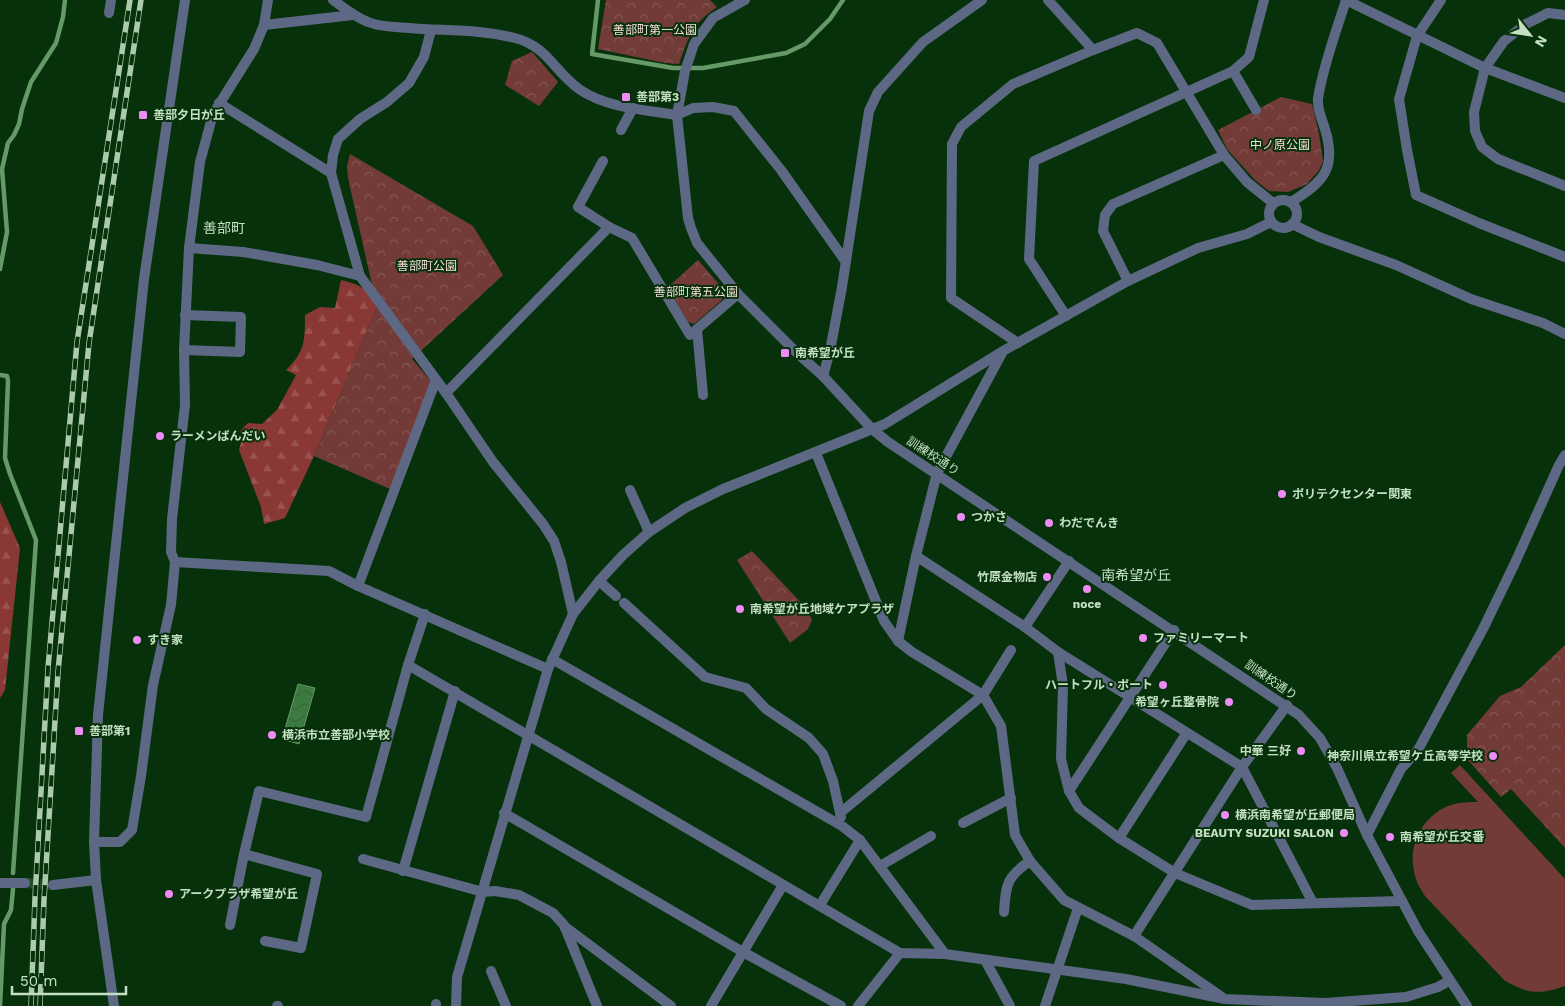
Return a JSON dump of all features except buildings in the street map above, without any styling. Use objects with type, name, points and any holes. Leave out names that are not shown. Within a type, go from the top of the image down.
[{"type":"street","points":[[109,14],[111,0]]},
{"type":"street","points":[[114,1006],[96,880],[94,842],[98,715],[144,279],[185,0]]},
{"type":"street","points":[[94,842],[120,842],[132,830],[153,685],[171,605],[175,562],[171,552],[172,519],[184,405],[185,316],[189,248],[200,162],[213,114],[254,49],[264,25],[268,0]]},
{"type":"street","points":[[333,0],[353,15],[369,23],[431,30],[473,30],[515,38],[530,43],[551,60],[577,88],[592,97],[633,108],[677,115],[693,108],[713,107],[734,111],[782,170],[846,262]]},
{"type":"street","name":"訓練校通り","points":[[745,0],[713,18],[694,44],[685,71],[677,115],[688,218],[697,243],[738,294],[823,376],[872,429],[888,442],[1174,630],[1299,715],[1320,738],[1337,768],[1367,835],[1418,931],[1467,1006]]},
{"type":"street","points":[[823,376],[830,351],[846,262],[869,111],[878,92],[923,42],[982,0]]},
{"type":"street","points":[[1048,0],[1093,50]]},
{"type":"street","points":[[1066,316],[1029,259],[1034,161],[1233,71],[1249,57],[1264,0]]},
{"type":"street","points":[[1291,202],[1314,187],[1329,168],[1330,158],[1326,130],[1318,102],[1346,0],[1485,68],[1565,98]]},
{"type":"street","points":[[1440,0],[1418,36],[1400,99],[1407,150],[1416,194],[1480,224],[1565,257]]},
{"type":"street","points":[[1565,15],[1548,12],[1526,24],[1504,41],[1485,68],[1474,112],[1475,132],[1482,147],[1498,160],[1565,186]]},
{"type":"street","points":[[264,25],[353,15]]},
{"type":"street","points":[[431,30],[424,57],[409,83],[388,102],[360,119],[338,139],[332,173],[360,276],[446,393],[492,462],[543,524],[554,541],[562,562],[573,614]]},
{"type":"street","points":[[1018,343],[951,298],[952,144],[961,127],[1013,84],[1137,33],[1146,37],[1157,43],[1224,155],[1247,182],[1274,203]]},
{"type":"street","points":[[1233,71],[1256,110]]},
{"type":"street","points":[[220,103],[332,173]]},
{"type":"street","points":[[621,130],[633,108]]},
{"type":"street","points":[[1128,280],[1103,231],[1105,214],[1113,204],[1224,155]]},
{"type":"street","points":[[603,161],[578,207],[608,227],[632,238],[690,335],[738,294]]},
{"type":"street","points":[[1282,200],[1291,202],[1297,211],[1297,216],[1292,224],[1284,228],[1271,222],[1269,210],[1274,203],[1282,200]]},
{"type":"street","points":[[456,1006],[457,977],[465,964],[504,813],[552,659],[573,614],[623,555],[650,532],[685,508],[723,489],[885,424],[1003,351],[1128,280],[1198,248],[1247,234],[1271,222]]},
{"type":"street","points":[[1292,224],[1319,237],[1396,265],[1471,299],[1543,323],[1565,334]]},
{"type":"street","points":[[446,393],[608,227]]},
{"type":"street","points":[[189,248],[262,255],[317,265],[360,276]]},
{"type":"street","points":[[184,350],[240,352],[241,317],[185,316]]},
{"type":"street","points":[[697,329],[703,395]]},
{"type":"street","points":[[898,641],[916,556],[937,474],[1003,351]]},
{"type":"street","points":[[358,586],[436,380]]},
{"type":"street","points":[[816,453],[884,621],[898,641],[912,652],[983,695],[1001,726],[1015,834],[1030,861],[1064,900],[1134,936],[1226,1003]]},
{"type":"street","points":[[1367,835],[1401,769],[1418,750],[1483,629],[1565,455]]},
{"type":"street","points":[[630,490],[650,532]]},
{"type":"street","points":[[916,556],[1025,627],[1058,652],[1186,734],[1242,767],[1313,903]]},
{"type":"street","points":[[175,562],[329,570],[358,586],[548,670]]},
{"type":"street","points":[[1025,627],[1070,562]]},
{"type":"street","points":[[599,581],[705,677],[746,688],[766,709],[809,738],[823,754],[833,781],[842,826]]},
{"type":"street","points":[[230,925],[259,791],[366,817],[408,665],[425,614]]},
{"type":"street","points":[[1069,791],[1174,630]]},
{"type":"street","points":[[840,812],[983,695],[1011,650]]},
{"type":"street","points":[[1058,652],[1064,686],[1062,759],[1069,791],[1079,808],[1119,838],[1175,873],[1252,905],[1402,900]]},
{"type":"street","points":[[552,659],[842,826],[860,840],[944,954]]},
{"type":"street","points":[[408,665],[529,734],[900,953],[944,954],[1126,978],[1226,1003],[1325,1003],[1406,997],[1438,988],[1450,981]]},
{"type":"street","points":[[403,871],[454,691]]},
{"type":"street","points":[[1134,936],[1242,767],[1287,706]]},
{"type":"street","points":[[1119,838],[1186,734]]},
{"type":"street","points":[[963,823],[1011,798]]},
{"type":"street","points":[[504,813],[743,952],[841,1006]]},
{"type":"street","points":[[880,866],[931,836]]},
{"type":"street","points":[[820,905],[860,840]]},
{"type":"street","points":[[244,854],[317,874],[301,948],[265,941]]},
{"type":"street","points":[[362,859],[483,892],[495,891],[519,895],[553,913],[564,925],[671,1006]]},
{"type":"street","points":[[1004,912],[1006,887],[1018,870],[1030,861]]},
{"type":"street","points":[[53,885],[96,880]]},
{"type":"street","points":[[0,883],[25,883]]},
{"type":"street","points":[[712,1006],[783,885]]},
{"type":"street","points":[[1045,1006],[1078,908]]},
{"type":"street","points":[[564,925],[596,1006]]},
{"type":"street","points":[[858,1006],[900,953]]},
{"type":"street","points":[[985,960],[1010,1006]]},
{"type":"street","points":[[491,971],[506,1006]]},
{"type":"green space","name":"善部町第一公園","points":[[606,0],[710,0],[717,7],[702,19],[692,31],[679,64],[665,63],[598,49]]},
{"type":"green space","points":[[532,52],[558,82],[539,106],[505,85],[512,61]]},
{"type":"green space","name":"中ノ原公園","points":[[1281,97],[1312,104],[1323,161],[1319,170],[1307,184],[1288,192],[1269,191],[1255,180],[1227,149],[1218,130]]},
{"type":"green space","name":"善部町公園","points":[[350,154],[473,226],[503,275],[412,359],[431,381],[390,489],[314,456],[377,307],[348,178],[347,166]]},
{"type":"green space","name":"善部町第五公園","points":[[698,260],[724,290],[722,300],[694,324],[688,322],[667,288]]},
{"type":"green space","points":[[341,280],[363,288],[377,307],[314,456],[285,518],[264,524],[261,507],[239,450],[242,438],[240,431],[248,423],[262,424],[277,410],[296,375],[286,370],[297,357],[303,345],[305,315],[320,307],[335,308]]},
{"type":"green space","points":[[0,502],[20,548],[5,690],[0,698]]},
{"type":"green space","points":[[752,551],[807,609],[812,620],[808,629],[790,643],[737,560]]},
{"type":"green space","points":[[1565,645],[1565,848],[1511,789],[1501,797],[1467,759],[1467,735],[1500,696],[1521,687]]},
{"type":"green space","points":[[1460,765],[1565,879],[1565,986],[1548,991],[1534,992],[1504,980],[1425,896],[1415,878],[1413,850],[1420,831],[1426,822],[1441,809],[1451,805],[1478,802],[1451,773]]},
{"type":"water","points":[[298,684],[315,688],[299,744],[282,739]]},
{"type":"waterway","points":[[0,269],[7,232],[2,169],[8,143],[19,124],[31,82],[56,43],[63,17],[65,0]]},
{"type":"waterway","points":[[598,0],[592,54],[673,68],[703,68],[786,53],[805,44],[830,19],[843,0]]},
{"type":"waterway","points":[[0,375],[7,376],[8,381],[5,458],[36,540],[13,873]]},
{"type":"waterway","points":[[0,1006],[4,924],[11,910],[13,889]]},
{"type":"tunnel","points":[[25,883],[53,885]]},
{"type":"railway","points":[[31,1006],[48,668],[77,342],[130,0]]},
{"type":"railway","points":[[40,1006],[44,900],[58,672],[89,343],[141,0]]},
{"type":"place","name":"善部第3","points":[[626,97]]},
{"type":"place","name":"善部夕日が丘","points":[[143,115]]},
{"type":"place","name":"南希望が丘","points":[[785,353]]},
{"type":"place","name":"ラーメンばんだい","points":[[160,436]]},
{"type":"place","name":"ポリテクセンター関東","points":[[1282,494]]},
{"type":"place","name":"つかさ","points":[[961,517]]},
{"type":"place","name":"わだでんき","points":[[1049,523]]},
{"type":"place","name":"竹原金物店","points":[[1047,577]]},
{"type":"place","name":"noce","points":[[1087,589]]},
{"type":"place","name":"南希望が丘地域ケアプラザ","points":[[740,609]]},
{"type":"place","name":"ファミリーマート","points":[[1143,638]]},
{"type":"place","name":"すき家","points":[[137,640]]},
{"type":"place","name":"ハートフル・ポート","points":[[1163,685]]},
{"type":"place","name":"希望ヶ丘整骨院","points":[[1229,702]]},
{"type":"place","name":"善部第1","points":[[79,731]]},
{"type":"place","name":"横浜市立善部小学校","points":[[272,735]]},
{"type":"place","name":"中華 三好","points":[[1301,751]]},
{"type":"place","name":"神奈川県立希望ケ丘高等学校","points":[[1493,756]]},
{"type":"place","name":"横浜南希望が丘郵便局","points":[[1225,815]]},
{"type":"place","name":"BEAUTY SUZUKI SALON","points":[[1344,833]]},
{"type":"place","name":"南希望が丘交番","points":[[1390,837]]},
{"type":"place","name":"アークプラザ希望が丘","points":[[169,894]]},
{"type":"district","name":"善部町","points":[[224,228]]},
{"type":"district","name":"南希望が丘","points":[[1136,575]]}]
